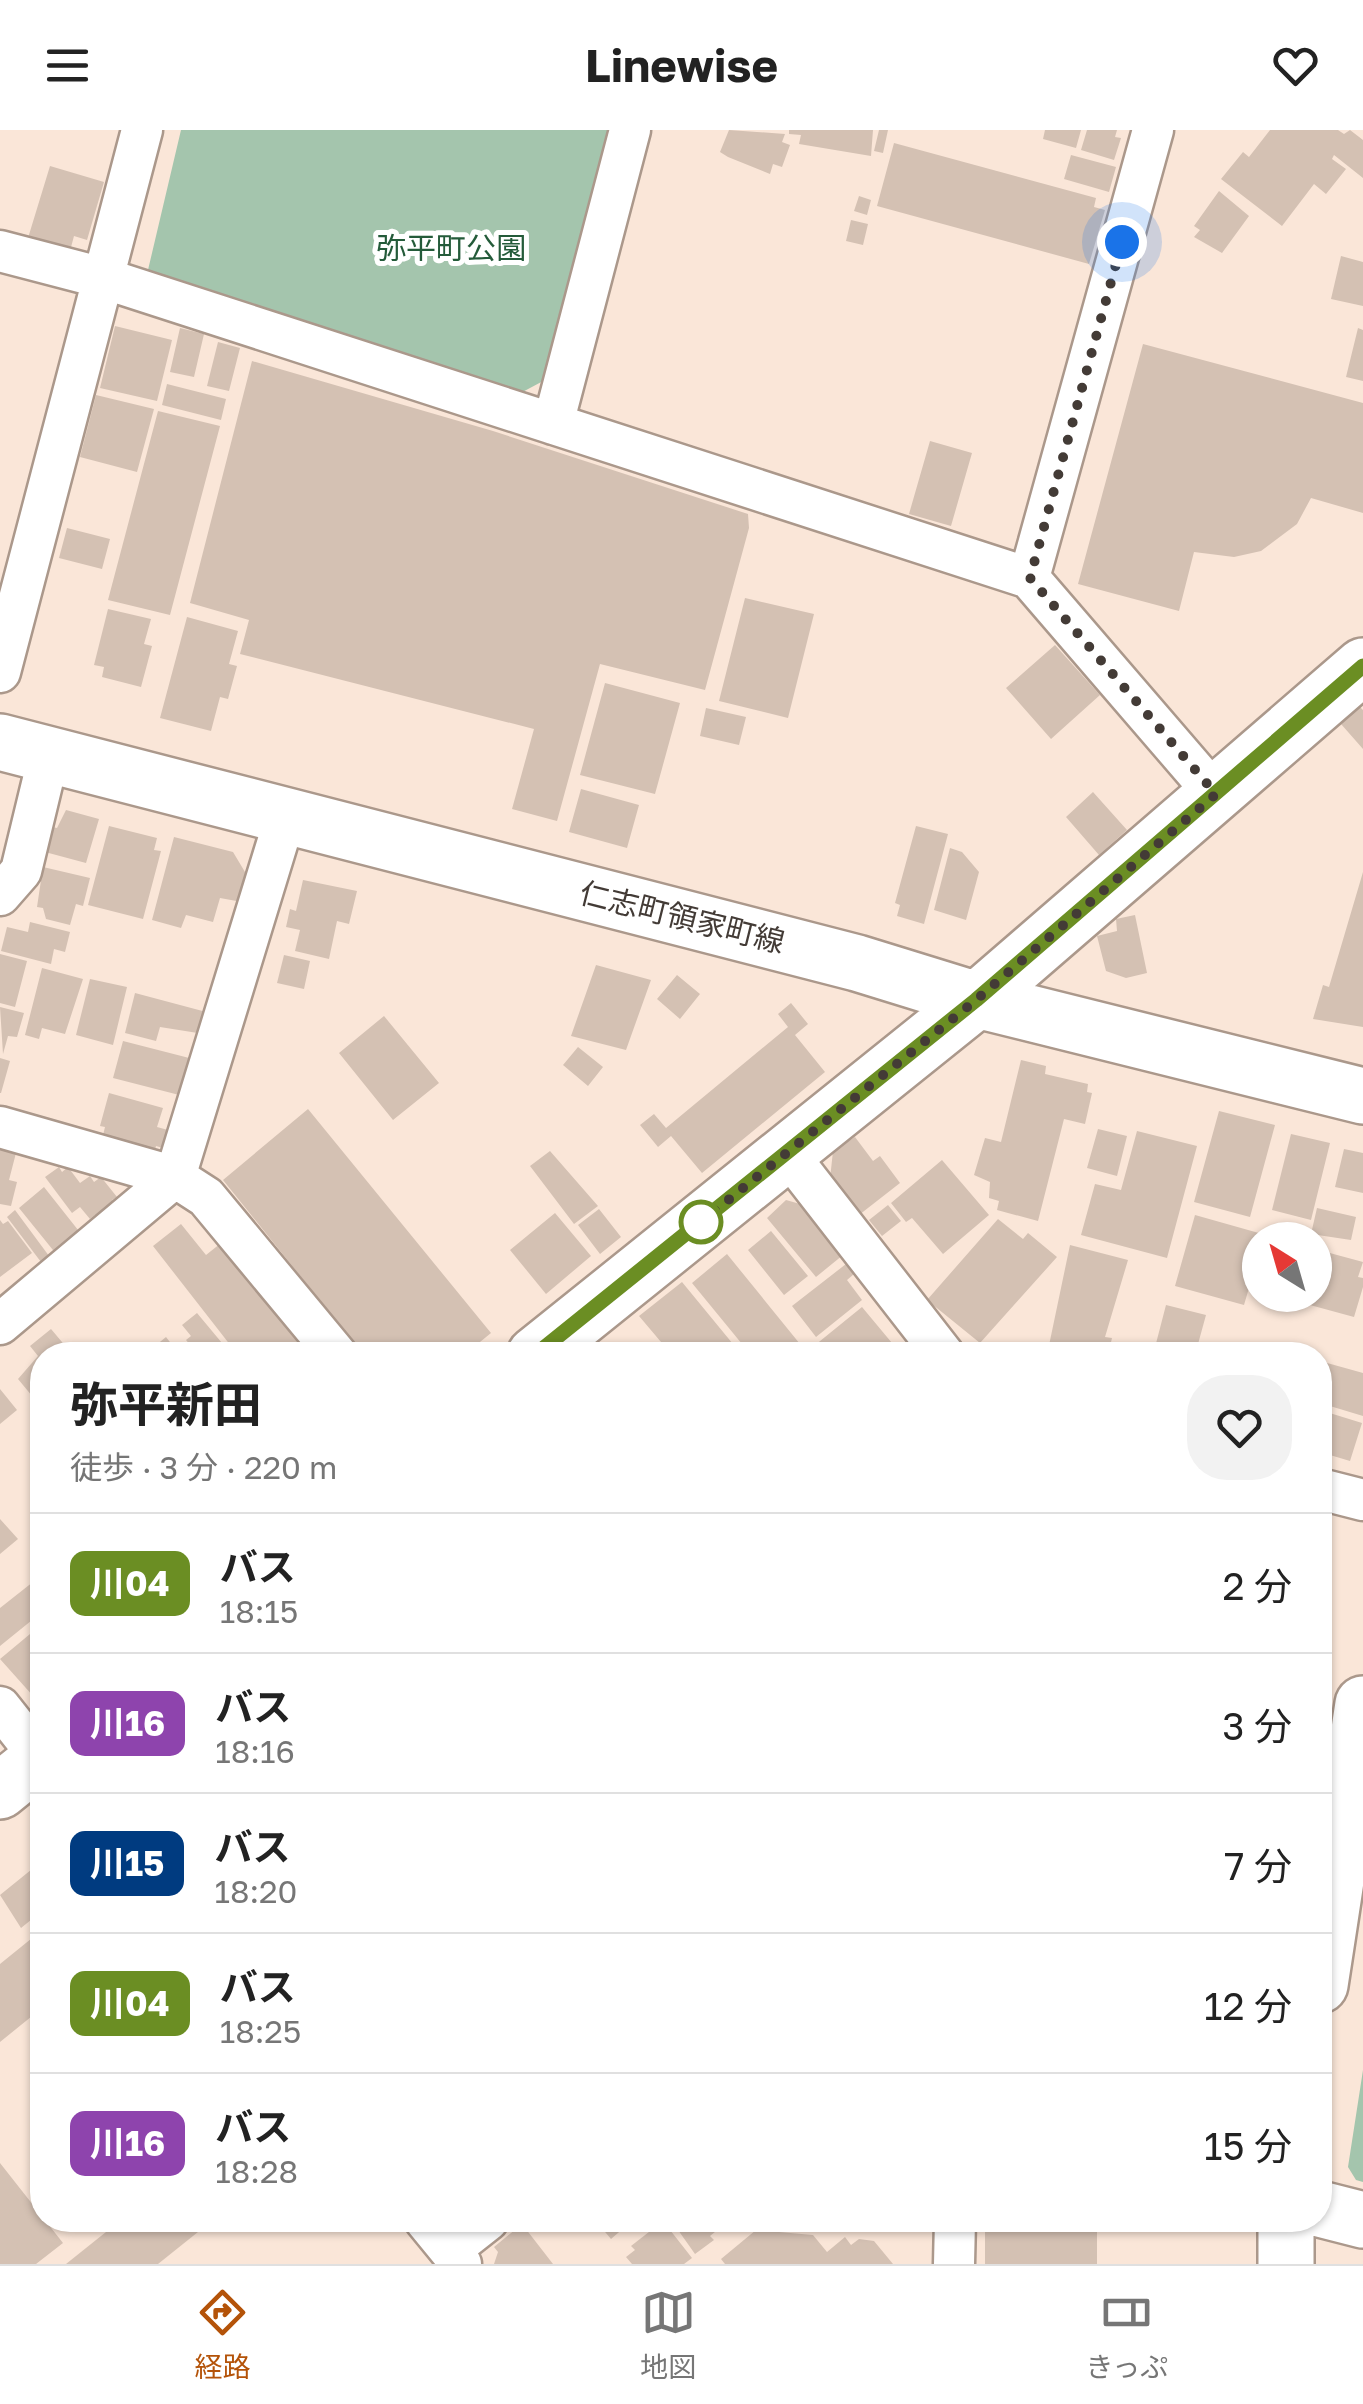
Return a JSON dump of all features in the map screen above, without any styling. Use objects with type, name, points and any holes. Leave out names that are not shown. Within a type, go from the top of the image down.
[{"type":"street","points":[[0,672],[142,130]]},
{"type":"street","points":[[553,424],[630,130]]},
{"type":"street","points":[[1030,578],[1153,130]]},
{"type":"street","points":[[0,252],[103,278],[1030,578],[1216,794]]},
{"type":"street","points":[[552,1342],[976,1000],[1363,666]]},
{"type":"street","points":[[0,894],[21,871],[24,748]]},
{"type":"street","name":"仁志町領家町線","points":[[24,748],[856,963],[976,1000],[1363,1096]]},
{"type":"street","points":[[0,1324],[175,1177],[285,818]]},
{"type":"street","points":[[0,1127],[175,1177],[206,1197],[326,1342]]},
{"type":"street","points":[[787,1153],[934,1342]]},
{"type":"street","points":[[1332,1492],[1363,1500]]},
{"type":"street","points":[[1332,1906],[1363,1704]]},
{"type":"street","points":[[0,1708],[30,1765]]},
{"type":"street","points":[[1332,2212],[1363,2220]]},
{"type":"street","points":[[445,2245],[467,2232]]},
{"type":"street","points":[[954,2264],[955,2232]]},
{"type":"street","points":[[1286,2232],[1286,2264]]},
{"type":"green space","name":"弥平町公園","points":[[181,130],[610,130],[545,380],[515,396],[148,270]]},
{"type":"green space","points":[[1363,2070],[1363,2182],[1356,2180],[1348,2167]]},
{"type":"building","points":[[729,130],[785,134],[782,142],[790,145],[782,167],[773,164],[770,174],[720,152]]},
{"type":"building","points":[[789,130],[873,130],[871,156],[799,144],[801,135],[789,134]]},
{"type":"building","points":[[879,130],[888,130],[883,153],[874,151]]},
{"type":"building","points":[[1045,130],[1081,130],[1076,148],[1043,139]]},
{"type":"building","points":[[1087,130],[1117,130],[1115,137],[1121,138],[1114,160],[1081,150]]},
{"type":"building","points":[[1270,130],[1338,130],[1344,134],[1350,130],[1363,140],[1363,178],[1334,155],[1332,159],[1346,169],[1326,194],[1314,184],[1282,226],[1221,179],[1243,152],[1249,157]]},
{"type":"building","points":[[894,143],[1096,198],[1094,207],[1105,210],[1089,264],[877,206]]},
{"type":"building","points":[[1071,155],[1116,167],[1109,192],[1064,179]]},
{"type":"building","points":[[50,166],[104,182],[87,240],[74,236],[70,251],[28,238]]},
{"type":"building","points":[[1219,191],[1249,216],[1222,253],[1194,237],[1200,230],[1194,226]]},
{"type":"building","points":[[859,196],[871,200],[867,215],[854,211]]},
{"type":"building","points":[[851,220],[868,224],[863,245],[846,241]]},
{"type":"building","points":[[1341,256],[1363,262],[1363,306],[1331,299]]},
{"type":"building","points":[[115,326],[172,340],[157,401],[100,388]]},
{"type":"building","points":[[180,328],[204,334],[194,377],[170,372]]},
{"type":"building","points":[[1358,328],[1363,330],[1363,381],[1346,377]]},
{"type":"building","points":[[218,342],[240,348],[229,391],[207,386]]},
{"type":"building","points":[[1143,344],[1363,403],[1363,513],[1311,498],[1297,524],[1261,551],[1234,557],[1194,552],[1179,611],[1078,584]]},
{"type":"building","points":[[252,361],[493,431],[748,514],[749,528],[705,690],[600,664],[557,821],[512,809],[534,729],[240,654],[249,620],[190,603]]},
{"type":"building","points":[[167,384],[226,399],[221,420],[162,405]]},
{"type":"building","points":[[96,395],[154,409],[137,472],[80,457]]},
{"type":"building","points":[[158,411],[220,426],[170,615],[108,600]]},
{"type":"building","points":[[930,441],[972,453],[951,526],[909,514]]},
{"type":"building","points":[[67,528],[110,539],[102,569],[59,558]]},
{"type":"building","points":[[745,598],[814,614],[788,718],[719,701]]},
{"type":"building","points":[[108,609],[151,619],[144,644],[152,646],[141,687],[102,677],[104,667],[94,665]]},
{"type":"building","points":[[187,617],[238,631],[229,664],[237,666],[228,699],[220,697],[211,731],[160,718]]},
{"type":"building","points":[[1055,645],[1100,695],[1051,739],[1006,688]]},
{"type":"building","points":[[605,683],[680,703],[655,794],[580,775]]},
{"type":"building","points":[[1360,707],[1363,710],[1363,749],[1341,724]]},
{"type":"building","points":[[706,708],[746,717],[739,745],[700,736]]},
{"type":"building","points":[[581,789],[639,805],[627,848],[569,832]]},
{"type":"building","points":[[1093,792],[1127,830],[1099,855],[1066,817]]},
{"type":"building","points":[[66,810],[99,819],[86,863],[45,852],[52,827],[57,828]]},
{"type":"building","points":[[109,826],[157,838],[154,850],[161,851],[143,919],[88,905]]},
{"type":"building","points":[[916,826],[948,834],[924,924],[897,916],[900,905],[895,903]]},
{"type":"building","points":[[174,837],[233,852],[248,877],[242,902],[220,898],[213,922],[186,915],[181,928],[152,920]]},
{"type":"building","points":[[950,848],[962,852],[979,872],[966,920],[934,910]]},
{"type":"building","points":[[43,867],[90,878],[83,906],[76,904],[70,925],[46,919],[43,908],[37,907]]},
{"type":"building","points":[[1363,872],[1363,1027],[1313,1019],[1323,985],[1329,987]]},
{"type":"building","points":[[303,880],[357,891],[349,924],[337,921],[329,959],[295,951],[300,930],[286,927],[290,909],[296,911]]},
{"type":"building","points":[[1135,915],[1147,973],[1126,978],[1106,971],[1097,936],[1117,931],[1116,919]]},
{"type":"building","points":[[30,922],[70,932],[65,952],[54,949],[51,964],[1,951],[7,927],[28,932]]},
{"type":"building","points":[[0,954],[27,961],[15,1007],[0,1003]]},
{"type":"building","points":[[284,955],[310,961],[304,989],[277,983]]},
{"type":"building","points":[[596,965],[651,980],[626,1050],[571,1036]]},
{"type":"building","points":[[42,968],[83,979],[65,1034],[42,1028],[39,1039],[25,1035]]},
{"type":"building","points":[[677,975],[700,994],[680,1019],[657,999]]},
{"type":"building","points":[[90,979],[127,987],[113,1045],[76,1035]]},
{"type":"building","points":[[135,993],[210,1013],[204,1034],[160,1027],[156,1041],[125,1033]]},
{"type":"building","points":[[791,1003],[808,1024],[795,1035],[825,1072],[702,1173],[671,1136],[658,1147],[640,1125],[654,1114],[666,1128],[788,1027],[778,1014]]},
{"type":"building","points":[[0,1007],[24,1013],[17,1037],[8,1036],[3,1054]]},
{"type":"building","points":[[384,1016],[439,1083],[393,1120],[339,1053]]},
{"type":"building","points":[[123,1041],[197,1060],[187,1097],[113,1078]]},
{"type":"building","points":[[578,1047],[603,1067],[588,1086],[563,1065]]},
{"type":"building","points":[[0,1058],[10,1061],[1,1093],[0,1093]]},
{"type":"building","points":[[1021,1060],[1046,1066],[1045,1074],[1088,1084],[1087,1092],[1092,1093],[1085,1124],[1064,1119],[1038,1221],[997,1210],[999,1201],[989,1198],[990,1182],[974,1175],[985,1138],[1001,1142]]},
{"type":"building","points":[[109,1093],[163,1108],[157,1127],[168,1130],[163,1148],[156,1146],[155,1150],[103,1135],[105,1127],[100,1126]]},
{"type":"building","points":[[308,1109],[491,1333],[480,1342],[354,1342],[223,1180]]},
{"type":"building","points":[[1219,1111],[1275,1125],[1250,1217],[1194,1202]]},
{"type":"building","points":[[1098,1129],[1127,1136],[1117,1176],[1087,1168]]},
{"type":"building","points":[[1137,1131],[1197,1146],[1167,1258],[1081,1235],[1095,1184],[1121,1190]]},
{"type":"building","points":[[1291,1134],[1330,1143],[1311,1220],[1272,1210]]},
{"type":"building","points":[[855,1137],[873,1161],[880,1156],[900,1183],[859,1215],[830,1179],[833,1151]]},
{"type":"building","points":[[1344,1149],[1363,1153],[1363,1193],[1335,1187]]},
{"type":"building","points":[[0,1150],[16,1153],[9,1180],[17,1182],[11,1206],[0,1204]]},
{"type":"building","points":[[550,1151],[598,1206],[574,1224],[530,1166]]},
{"type":"building","points":[[942,1160],[989,1215],[943,1254],[912,1218],[906,1222],[891,1203]]},
{"type":"building","points":[[59,1167],[62,1172],[68,1167],[80,1183],[90,1176],[94,1182],[101,1177],[117,1197],[112,1200],[120,1210],[102,1224],[95,1215],[90,1219],[80,1207],[72,1213],[45,1177]]},
{"type":"building","points":[[44,1187],[82,1235],[57,1255],[19,1208]]},
{"type":"building","points":[[786,1200],[800,1204],[843,1255],[816,1277],[767,1218]]},
{"type":"building","points":[[888,1205],[901,1221],[882,1236],[869,1220]]},
{"type":"building","points":[[1317,1208],[1356,1217],[1351,1240],[1332,1237],[1332,1222],[1314,1222]]},
{"type":"building","points":[[599,1209],[621,1237],[600,1254],[578,1225]]},
{"type":"building","points":[[15,1210],[52,1260],[44,1266],[7,1217]]},
{"type":"building","points":[[555,1213],[591,1256],[546,1294],[510,1250]]},
{"type":"building","points":[[1195,1215],[1242,1228],[1242,1304],[1175,1286]]},
{"type":"building","points":[[998,1219],[1023,1239],[1028,1233],[1057,1257],[981,1342],[927,1300]]},
{"type":"building","points":[[0,1220],[3,1224],[8,1221],[32,1253],[0,1277]]},
{"type":"building","points":[[181,1224],[206,1255],[221,1243],[301,1342],[228,1342],[153,1246]]},
{"type":"building","points":[[771,1231],[808,1276],[784,1295],[748,1250]]},
{"type":"building","points":[[1070,1245],[1128,1260],[1105,1337],[1112,1338],[1111,1342],[1050,1342]]},
{"type":"building","points":[[727,1254],[798,1342],[740,1342],[692,1283]]},
{"type":"building","points":[[1332,1254],[1363,1262],[1358,1277],[1363,1278],[1363,1287],[1354,1317],[1332,1311]]},
{"type":"building","points":[[846,1264],[854,1274],[847,1280],[862,1300],[816,1337],[792,1306]]},
{"type":"building","points":[[682,1282],[731,1342],[661,1342],[639,1316]]},
{"type":"building","points":[[1166,1305],[1206,1315],[1199,1342],[1156,1342]]},
{"type":"building","points":[[862,1307],[891,1342],[819,1342]]},
{"type":"building","points":[[197,1313],[221,1342],[188,1342],[191,1336],[182,1325]]},
{"type":"building","points":[[51,1329],[62,1342],[35,1342]]},
{"type":"building","points":[[1332,1364],[1363,1373],[1363,1416],[1332,1407]]},
{"type":"building","points":[[30,1365],[30,1394],[18,1379]]},
{"type":"building","points":[[0,1389],[17,1410],[0,1424]]},
{"type":"building","points":[[1332,1414],[1362,1423],[1350,1461],[1332,1456]]},
{"type":"building","points":[[0,1519],[18,1539],[0,1554]]},
{"type":"building","points":[[30,1584],[30,1622],[0,1646],[0,1608]]},
{"type":"building","points":[[30,1634],[30,1693],[0,1659]]},
{"type":"building","points":[[30,1871],[30,1921],[21,1928],[0,1895]]},
{"type":"building","points":[[30,1940],[30,2018],[0,2042],[0,1964]]},
{"type":"building","points":[[0,2163],[30,2201],[30,2232],[54,2232],[63,2243],[36,2264],[0,2264]]},
{"type":"building","points":[[106,2232],[198,2232],[158,2264],[66,2264]]},
{"type":"building","points":[[512,2232],[528,2232],[553,2264],[494,2264],[498,2252],[494,2247]]},
{"type":"building","points":[[649,2232],[672,2232],[692,2258],[684,2264],[632,2264],[626,2257],[635,2250],[631,2246]]},
{"type":"building","points":[[679,2232],[715,2232],[710,2236],[714,2240],[695,2254]]},
{"type":"building","points":[[754,2232],[779,2232],[813,2235],[827,2252],[845,2237],[851,2245],[859,2239],[874,2241],[893,2264],[725,2264],[721,2259]]},
{"type":"building","points":[[985,2232],[1097,2232],[1097,2264],[985,2264]]},
{"type":"bus line","name":"川04","points":[[551,1342],[976,1000],[1363,666]]},
{"type":"route","points":[[701,1222],[976,1000],[1216,794],[1030,578],[1122,242]]}]
